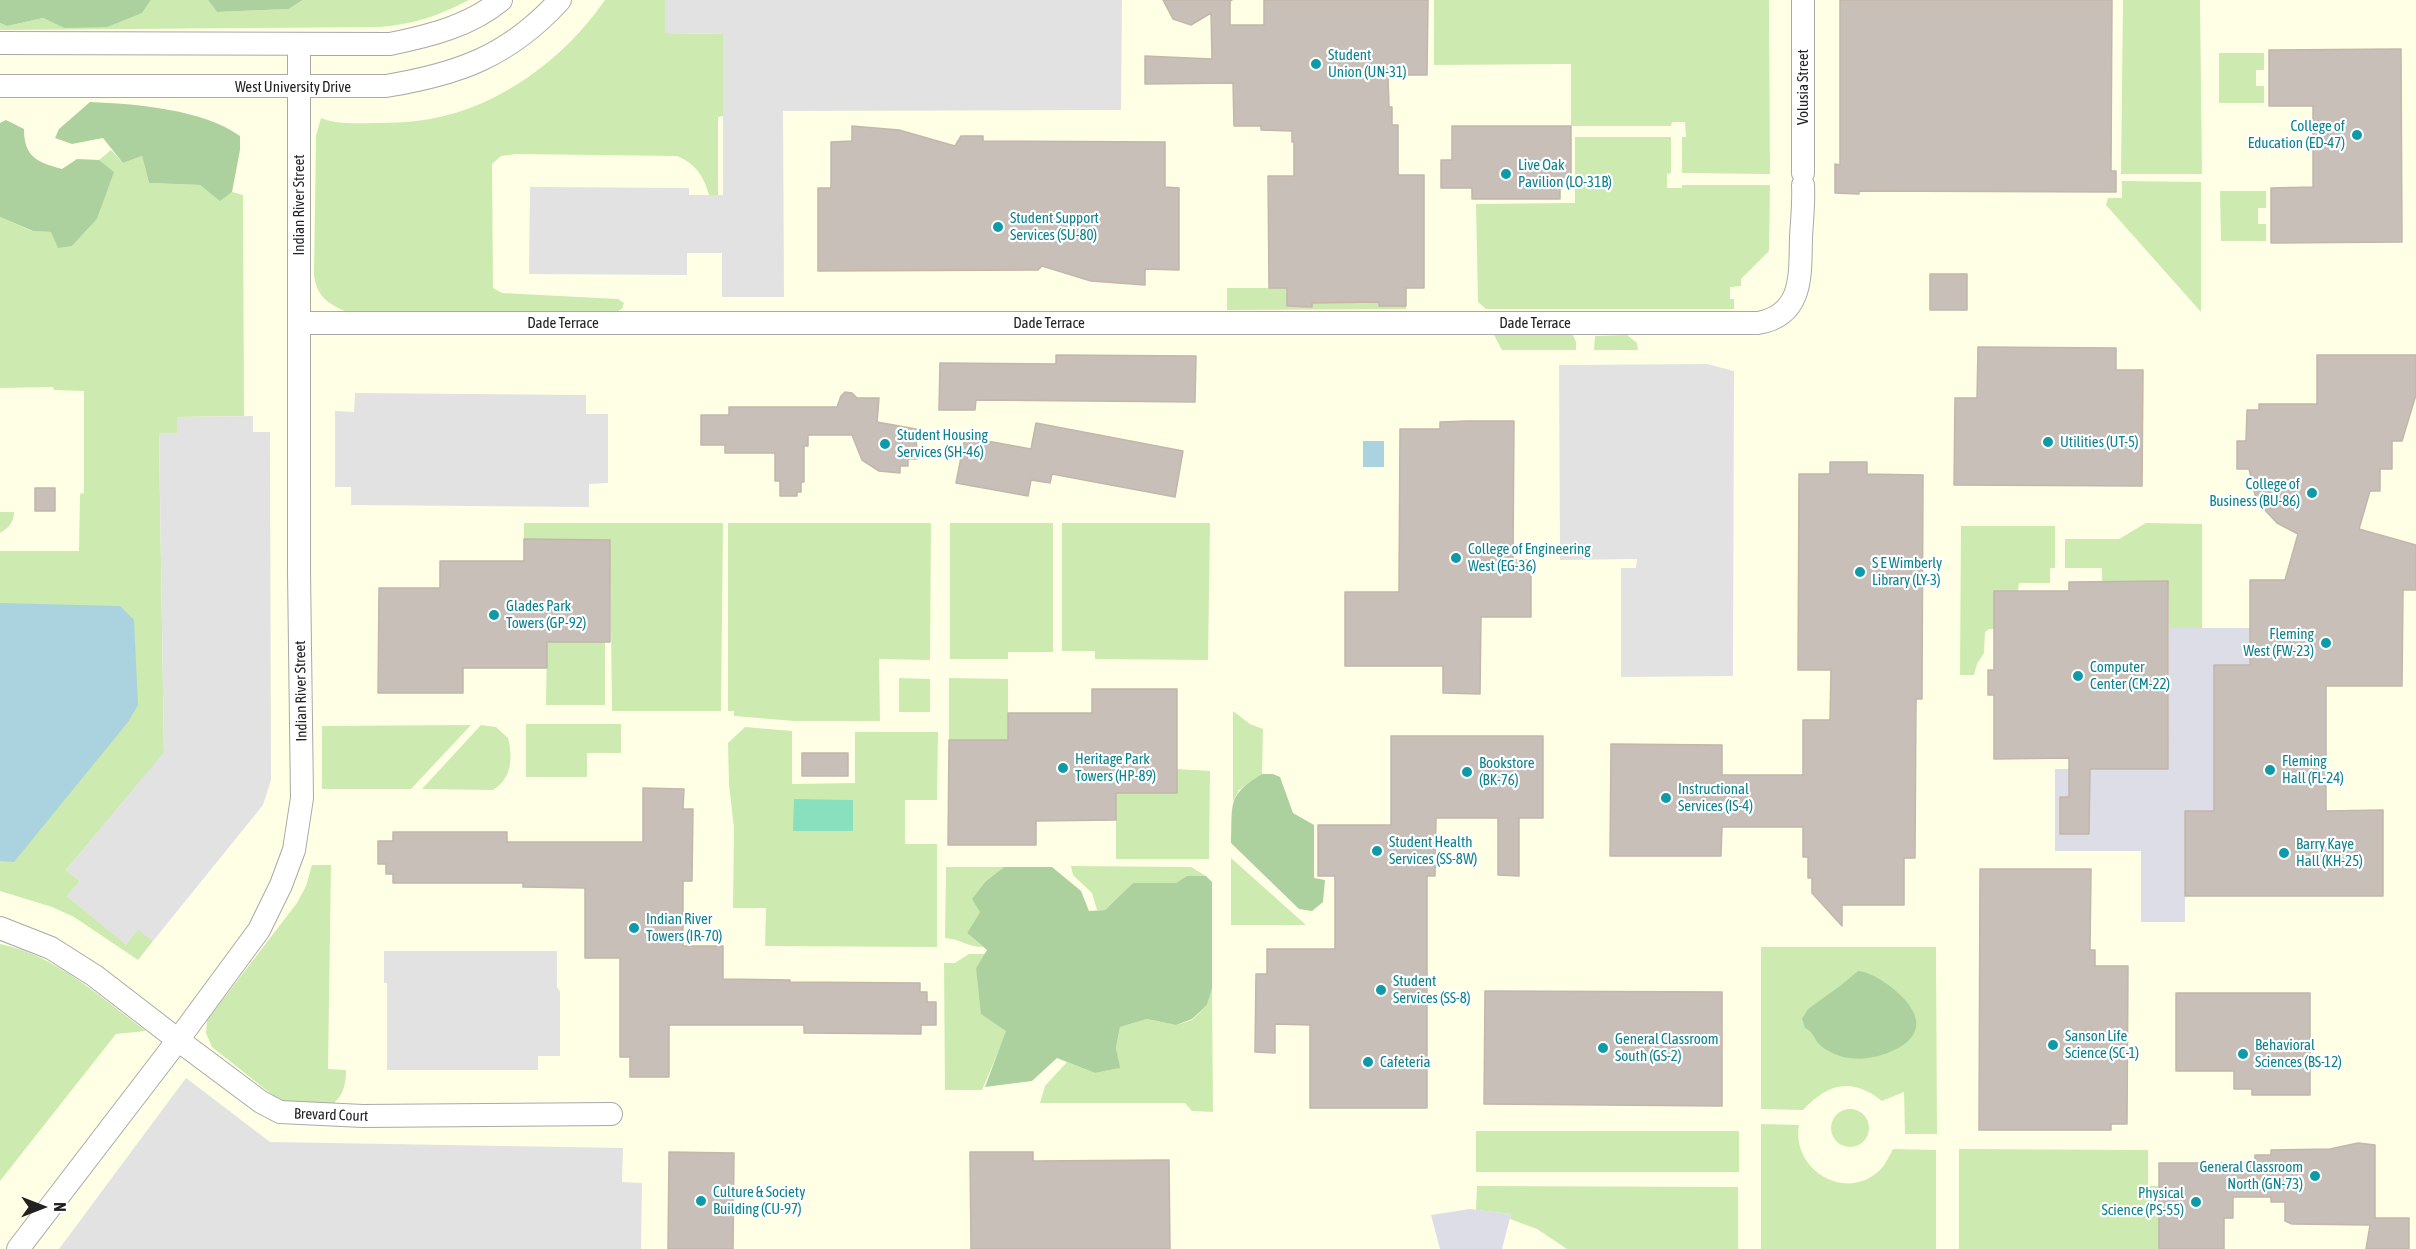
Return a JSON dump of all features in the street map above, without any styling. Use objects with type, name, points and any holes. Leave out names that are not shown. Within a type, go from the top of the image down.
[{"type":"street","points":[[0,43],[390,44],[430,36],[465,22],[501,0]]},
{"type":"street","name":"West University Drive","points":[[0,86],[386,86],[429,79],[492,55],[524,35],[560,0]]},
{"type":"street","name":"Volusia Street","points":[[1792,303],[1798,286],[1800,266],[1803,179],[1803,0]]},
{"type":"street","name":"Indian River Street","points":[[18,1249],[178,1041],[259,930],[289,866],[298,834],[302,798],[299,572],[299,44]]},
{"type":"street","name":"Dade Terrace","points":[[299,323],[1754,323],[1772,320],[1782,314],[1792,303]]},
{"type":"street","name":"Brevard Court","points":[[0,928],[60,954],[95,976],[178,1041],[261,1102],[280,1112],[363,1116],[611,1114]]},
{"type":"shaded area","points":[[0,0],[2416,0],[2416,1249],[0,1249]]},
{"type":"shaded area","points":[[665,0],[1122,0],[1121,110],[783,111],[784,297],[722,297],[722,253],[687,253],[687,275],[529,274],[530,187],[689,188],[689,195],[723,195],[723,34],[665,33]]},
{"type":"shaded area","points":[[1707,364],[1734,371],[1733,676],[1621,677],[1621,568],[1636,568],[1637,559],[1560,560],[1559,365]]},
{"type":"shaded area","points":[[355,393],[586,395],[586,414],[608,414],[608,483],[589,484],[589,507],[351,505],[351,487],[335,487],[335,411],[354,412]]},
{"type":"shaded area","points":[[253,416],[253,432],[270,432],[271,780],[263,805],[153,941],[138,930],[126,945],[67,896],[80,881],[66,870],[164,752],[159,433],[177,433],[177,417]]},
{"type":"shaded area","points":[[2169,628],[2250,628],[2250,665],[2214,666],[2214,811],[2185,811],[2185,922],[2141,922],[2141,851],[2055,851],[2055,769],[2168,769]]},
{"type":"shaded area","points":[[384,951],[557,951],[557,987],[560,992],[560,1056],[538,1056],[538,1070],[387,1070],[387,983],[384,983]]},
{"type":"shaded area","points":[[186,1078],[270,1142],[623,1148],[622,1182],[642,1183],[641,1249],[59,1249]]},
{"type":"shaded area","points":[[1470,1209],[1511,1214],[1502,1249],[1440,1249],[1431,1215]]},
{"type":"green space","points":[[0,0],[151,0],[142,13],[107,27],[64,28],[43,18],[7,26],[0,23]]},
{"type":"green space","points":[[151,0],[208,0],[217,12],[287,9],[303,0],[469,0],[426,18],[380,27],[0,30],[0,23],[7,26],[43,18],[64,28],[142,13]]},
{"type":"green space","points":[[208,0],[303,0],[288,9],[217,12]]},
{"type":"green space","points":[[605,0],[665,0],[665,33],[723,34],[723,116],[718,117],[718,195],[709,195],[698,171],[689,162],[677,156],[516,154],[501,156],[492,164],[493,288],[502,293],[618,299],[624,303],[622,309],[618,311],[345,311],[324,298],[317,288],[314,275],[316,136],[321,118],[347,123],[409,122],[456,113],[481,104],[529,77],[551,60],[589,21]]},
{"type":"green space","points":[[1434,0],[1769,0],[1770,174],[1682,173],[1682,137],[1686,137],[1685,122],[1672,122],[1671,126],[1571,126],[1571,64],[1434,65]]},
{"type":"green space","points":[[2123,0],[2200,0],[2202,174],[2121,174]]},
{"type":"green space","points":[[2219,53],[2264,53],[2264,70],[2256,70],[2256,86],[2264,86],[2264,103],[2219,103]]},
{"type":"green space","points":[[90,102],[128,104],[188,114],[225,127],[240,136],[240,150],[232,192],[220,201],[200,185],[149,183],[142,156],[123,163],[103,138],[72,144],[55,138],[59,129]]},
{"type":"green space","points":[[6,120],[24,129],[30,153],[39,161],[62,169],[77,159],[99,160],[114,172],[97,219],[72,246],[58,248],[51,232],[33,231],[0,217],[0,123]]},
{"type":"green space","points":[[1575,137],[1671,137],[1671,173],[1667,174],[1667,188],[1682,188],[1682,185],[1770,185],[1769,251],[1741,279],[1741,286],[1730,287],[1730,299],[1734,299],[1734,309],[1486,309],[1478,302],[1476,204],[1575,203]]},
{"type":"green space","points":[[111,150],[123,163],[142,156],[149,183],[200,185],[220,200],[232,192],[243,195],[244,416],[177,417],[177,433],[159,433],[164,753],[66,870],[80,881],[67,896],[126,944],[138,929],[153,941],[138,960],[74,917],[52,907],[0,891],[0,551],[79,551],[80,494],[84,493],[84,391],[54,390],[53,387],[0,388],[0,217],[32,231],[52,232],[72,246],[97,219],[113,172],[99,160]]},
{"type":"green space","points":[[2122,181],[2201,182],[2201,312],[2106,205],[2108,198],[2122,198]]},
{"type":"green space","points":[[2220,191],[2266,191],[2266,208],[2258,208],[2258,224],[2266,224],[2266,241],[2221,241]]},
{"type":"green space","points":[[1227,288],[1287,288],[1287,307],[1311,307],[1312,303],[1379,302],[1380,306],[1406,306],[1406,309],[1227,310]]},
{"type":"green space","points":[[1494,335],[1573,335],[1576,350],[1502,350]]},
{"type":"green space","points":[[1627,335],[1637,343],[1638,350],[1594,350],[1595,336]]},
{"type":"green space","points":[[0,512],[14,512],[10,524],[0,533]]},
{"type":"green space","points":[[524,523],[723,523],[721,711],[612,711],[610,540],[524,539]]},
{"type":"green space","points":[[728,523],[931,523],[930,660],[879,659],[880,721],[794,721],[734,716],[734,711],[728,711]]},
{"type":"green space","points":[[950,523],[1053,523],[1053,652],[1008,652],[1008,659],[950,659]]},
{"type":"green space","points":[[1062,523],[1210,523],[1208,660],[1095,659],[1095,651],[1062,651]]},
{"type":"green space","points":[[2146,523],[2202,524],[2202,628],[2169,628],[2168,581],[2102,581],[2102,568],[2065,568],[2065,539],[2119,539]]},
{"type":"green space","points":[[1961,526],[2055,526],[2055,568],[2050,568],[2050,583],[2019,583],[2018,591],[1994,591],[1994,629],[1985,632],[1984,653],[1977,664],[1974,675],[1960,675]]},
{"type":"green space","points":[[547,642],[605,642],[605,705],[546,705]]},
{"type":"green space","points":[[899,678],[930,679],[930,712],[899,712]]},
{"type":"green space","points":[[949,678],[1008,679],[1008,740],[949,740]]},
{"type":"green space","points":[[1233,711],[1250,724],[1263,729],[1262,774],[1239,790],[1233,802]]},
{"type":"green space","points":[[526,724],[621,724],[621,753],[587,753],[587,777],[526,777]]},
{"type":"green space","points":[[471,725],[411,789],[322,789],[322,726]]},
{"type":"green space","points":[[481,725],[496,727],[508,738],[510,767],[504,780],[493,790],[422,789]]},
{"type":"green space","points":[[745,727],[792,731],[792,784],[855,783],[855,732],[938,732],[937,800],[905,800],[905,844],[937,844],[937,947],[765,946],[766,908],[733,908],[734,828],[729,785],[728,743]]},
{"type":"green space","points":[[1177,769],[1210,771],[1209,859],[1116,859],[1116,793]]},
{"type":"green space","points":[[1262,774],[1273,774],[1280,777],[1293,813],[1314,825],[1314,878],[1325,880],[1323,902],[1312,911],[1299,909],[1231,843],[1232,810],[1237,795]]},
{"type":"green space","points":[[794,799],[853,800],[853,831],[793,831]]},
{"type":"green space","points":[[1231,858],[1306,925],[1231,925]]},
{"type":"green space","points":[[312,865],[331,865],[328,1069],[346,1070],[344,1088],[334,1103],[285,1102],[275,1097],[212,1047],[206,1033],[207,1020],[297,903],[306,886]]},
{"type":"green space","points":[[1071,866],[1191,867],[1206,876],[1187,876],[1177,883],[1133,883],[1105,910],[1097,910],[1092,893],[1073,875]]},
{"type":"green space","points":[[946,867],[1004,867],[986,881],[980,912],[967,933],[983,947],[945,938]]},
{"type":"green space","points":[[1004,867],[1052,867],[1081,891],[1089,911],[1105,910],[1133,883],[1176,883],[1187,876],[1206,876],[1212,882],[1212,989],[1207,1005],[1192,1019],[1176,1025],[1147,1019],[1120,1027],[1116,1048],[1120,1068],[1095,1073],[1057,1058],[1032,1081],[985,1087],[1006,1031],[981,1014],[976,968],[987,950],[967,933],[980,912],[972,899],[986,881]]},
{"type":"green space","points":[[0,944],[21,950],[59,968],[146,1031],[116,1034],[0,1181]]},
{"type":"green space","points":[[1761,947],[1936,947],[1937,1134],[1905,1134],[1904,1092],[1882,1101],[1861,1088],[1841,1086],[1822,1094],[1803,1110],[1761,1109]]},
{"type":"green space","points":[[969,954],[985,954],[976,968],[1007,1031],[982,1090],[945,1090],[944,963],[955,963]]},
{"type":"green space","points":[[1858,971],[1876,977],[1896,991],[1912,1010],[1916,1019],[1916,1028],[1913,1036],[1898,1048],[1878,1056],[1857,1059],[1842,1056],[1823,1047],[1805,1028],[1802,1019],[1808,1009]]},
{"type":"green space","points":[[1212,989],[1213,1112],[1192,1111],[1185,1103],[1040,1103],[1045,1086],[1067,1062],[1095,1073],[1119,1068],[1116,1048],[1120,1027],[1147,1019],[1176,1025],[1192,1020],[1207,1005]]},
{"type":"green space","points":[[1850,1109],[1863,1115],[1869,1128],[1863,1141],[1850,1147],[1837,1141],[1831,1128],[1837,1115]]},
{"type":"green space","points":[[1761,1124],[1799,1125],[1799,1141],[1804,1156],[1812,1168],[1824,1177],[1837,1182],[1852,1183],[1866,1179],[1882,1168],[1893,1149],[1936,1150],[1936,1249],[1761,1249]]},
{"type":"green space","points":[[1476,1131],[1739,1131],[1739,1172],[1476,1172]]},
{"type":"green space","points":[[1959,1149],[2148,1150],[2148,1186],[2159,1186],[2159,1249],[1959,1249]]},
{"type":"green space","points":[[1477,1186],[1738,1187],[1738,1249],[1567,1249],[1537,1229],[1510,1219],[1511,1214],[1476,1210]]},
{"type":"water","points":[[1363,441],[1384,441],[1384,467],[1363,467]]},
{"type":"water","points":[[0,603],[120,606],[134,620],[138,705],[128,722],[14,862],[0,861]]},
{"type":"building","points":[[1163,0],[1232,0],[1230,1],[1230,25],[1264,25],[1264,0],[1428,0],[1427,75],[1388,75],[1392,125],[1398,125],[1398,175],[1424,175],[1424,288],[1406,288],[1406,306],[1379,306],[1379,302],[1312,303],[1312,307],[1287,306],[1287,288],[1269,288],[1268,176],[1294,176],[1292,131],[1261,130],[1261,126],[1234,126],[1233,83],[1145,84],[1145,56],[1212,59],[1211,13],[1191,25],[1173,19]]},
{"type":"building","points":[[1840,0],[2112,0],[2111,171],[2116,171],[2116,192],[1859,191],[1859,194],[1835,193],[1835,164],[1840,165]]},
{"type":"building","name":"College of Education (ED-47)","points":[[2401,49],[2402,242],[2271,243],[2271,188],[2313,187],[2313,106],[2269,106],[2269,50]]},
{"type":"building","name":"Student Support Services (SU-80)","points":[[852,126],[899,130],[955,146],[961,136],[983,136],[983,141],[1165,142],[1165,187],[1179,188],[1179,270],[1145,269],[1145,285],[1091,281],[1042,266],[1038,270],[818,271],[818,188],[831,188],[831,142],[852,141]]},
{"type":"building","name":"Live Oak Pavilion (LO-31B)","points":[[1452,126],[1571,126],[1571,187],[1560,187],[1560,199],[1472,199],[1472,188],[1441,188],[1441,160],[1452,160]]},
{"type":"building","points":[[1930,274],[1967,274],[1967,310],[1930,310]]},
{"type":"building","name":"Utilities (UT-5)","points":[[1978,347],[2116,348],[2116,370],[2143,370],[2142,486],[1954,485],[1955,398],[1977,398]]},
{"type":"building","points":[[1056,355],[1196,356],[1195,402],[976,400],[975,410],[939,410],[940,363],[1056,364]]},
{"type":"building","points":[[2317,355],[2416,355],[2416,395],[2402,441],[2392,441],[2392,469],[2380,469],[2380,491],[2370,491],[2359,529],[2416,545],[2416,590],[2403,590],[2402,686],[2326,686],[2326,811],[2383,810],[2383,896],[2185,896],[2185,811],[2214,811],[2214,665],[2250,665],[2250,580],[2285,580],[2298,534],[2277,523],[2262,507],[2255,495],[2249,469],[2237,469],[2237,441],[2246,441],[2247,410],[2259,410],[2259,404],[2317,404]]},
{"type":"building","name":"Student Housing Services (SH-46)","points":[[845,392],[852,393],[857,398],[879,398],[877,422],[916,429],[917,459],[908,459],[908,466],[900,466],[900,473],[879,471],[862,460],[852,435],[808,435],[808,446],[804,446],[804,482],[801,482],[801,492],[797,492],[797,496],[780,496],[780,481],[775,481],[775,453],[725,453],[725,445],[701,445],[701,415],[729,415],[729,407],[837,407]]},
{"type":"building","name":"College of Engineering West (EG-36)","points":[[1514,421],[1513,560],[1531,560],[1531,617],[1481,617],[1480,694],[1443,693],[1443,666],[1345,666],[1345,592],[1399,592],[1400,429],[1440,429],[1440,422]]},
{"type":"building","points":[[1036,423],[1183,451],[1175,497],[1052,474],[1050,483],[1031,480],[1028,496],[956,483],[965,437],[1031,449]]},
{"type":"building","name":"S E Wimberly Library (LY-3)","points":[[1830,462],[1867,462],[1867,474],[1923,475],[1922,699],[1916,699],[1915,858],[1904,858],[1904,905],[1842,905],[1842,926],[1812,893],[1812,878],[1808,878],[1808,857],[1803,857],[1803,827],[1722,827],[1721,856],[1610,856],[1611,744],[1722,745],[1722,775],[1803,775],[1803,720],[1830,720],[1831,670],[1798,670],[1799,474],[1830,474]]},
{"type":"building","points":[[35,488],[55,488],[55,511],[35,511]]},
{"type":"building","name":"Glades Park Towers (GP-92)","points":[[524,539],[610,540],[610,642],[547,642],[547,668],[463,668],[463,693],[378,693],[379,588],[440,588],[440,561],[524,561]]},
{"type":"building","name":"Computer Center (CM-22)","points":[[2168,581],[2168,769],[2090,769],[2089,834],[2060,834],[2060,797],[2069,797],[2069,758],[1994,759],[1994,695],[1988,695],[1988,670],[1994,670],[1994,591],[2069,591],[2069,582]]},
{"type":"building","name":"Heritage Park Towers (HP-89)","points":[[1092,689],[1177,689],[1177,793],[1116,793],[1116,820],[1036,821],[1036,845],[948,845],[949,740],[1008,740],[1008,713],[1092,713]]},
{"type":"building","points":[[1391,736],[1543,736],[1543,818],[1519,818],[1519,876],[1498,875],[1498,818],[1436,818],[1435,876],[1427,876],[1427,1108],[1310,1108],[1310,1025],[1275,1024],[1275,1053],[1255,1052],[1256,974],[1267,974],[1267,949],[1335,949],[1335,876],[1318,876],[1318,825],[1391,825]]},
{"type":"building","points":[[802,753],[848,753],[848,776],[802,776]]},
{"type":"building","name":"Indian River Towers (IR-70)","points":[[643,788],[684,789],[683,809],[693,809],[692,881],[683,881],[683,946],[723,946],[723,979],[920,983],[920,992],[927,992],[927,1002],[936,1002],[936,1025],[921,1025],[921,1034],[804,1033],[804,1025],[669,1025],[669,1077],[630,1077],[630,1057],[620,1057],[620,958],[585,958],[585,888],[523,887],[523,883],[393,883],[393,874],[386,874],[386,864],[378,864],[378,841],[393,841],[393,832],[507,832],[507,842],[643,842]]},
{"type":"building","name":"Sanson Life Science (SC-1)","points":[[1980,869],[2091,869],[2090,950],[2095,950],[2095,966],[2128,966],[2127,1124],[2111,1124],[2111,1130],[1979,1130]]},
{"type":"building","name":"General Classroom South (GS-2)","points":[[1485,991],[1722,992],[1722,1106],[1484,1104]]},
{"type":"building","name":"Behavioral Sciences (BS-12)","points":[[2176,993],[2310,993],[2310,1095],[2252,1095],[2252,1089],[2234,1089],[2234,1071],[2176,1071]]},
{"type":"building","points":[[2358,1143],[2375,1145],[2375,1218],[2409,1218],[2409,1249],[2366,1249],[2370,1225],[2292,1224],[2285,1221],[2285,1202],[2271,1202],[2271,1197],[2233,1197],[2233,1218],[2224,1218],[2224,1249],[2159,1249],[2159,1163],[2255,1163],[2255,1155],[2271,1155],[2271,1150],[2330,1149]]},
{"type":"building","name":"Culture & Society Building (CU-97)","points":[[669,1152],[734,1153],[733,1249],[668,1249]]},
{"type":"building","points":[[970,1152],[1033,1152],[1033,1161],[1169,1160],[1170,1249],[971,1249]]},
{"type":"place","name":"Student Union (UN-31)","points":[[1316,64]]},
{"type":"place","name":"College of Education (ED-47)","points":[[2357,135]]},
{"type":"place","name":"Live Oak Pavilion (LO-31B)","points":[[1506,174]]},
{"type":"place","name":"Student Support Services (SU-80)","points":[[998,227]]},
{"type":"place","name":"Utilities (UT-5)","points":[[2048,442]]},
{"type":"place","name":"Student Housing Services (SH-46)","points":[[885,444]]},
{"type":"place","name":"College of Business (BU-86)","points":[[2312,493]]},
{"type":"place","name":"College of Engineering West (EG-36)","points":[[1456,558]]},
{"type":"place","name":"S E Wimberly Library (LY-3)","points":[[1860,572]]},
{"type":"place","name":"Glades Park Towers (GP-92)","points":[[494,615]]},
{"type":"place","name":"Fleming West (FW-23)","points":[[2326,643]]},
{"type":"place","name":"Computer Center (CM-22)","points":[[2078,676]]},
{"type":"place","name":"Heritage Park Towers (HP-89)","points":[[1063,768]]},
{"type":"place","name":"Fleming Hall (FL-24)","points":[[2270,770]]},
{"type":"place","name":"Bookstore (BK-76)","points":[[1467,772]]},
{"type":"place","name":"Instructional Services (IS-4)","points":[[1666,798]]},
{"type":"place","name":"Student Health Services (SS-8W)","points":[[1377,851]]},
{"type":"place","name":"Barry Kaye Hall (KH-25)","points":[[2284,853]]},
{"type":"place","name":"Indian River Towers (IR-70)","points":[[634,928]]},
{"type":"place","name":"Student Services (SS-8)","points":[[1381,990]]},
{"type":"place","name":"Sanson Life Science (SC-1)","points":[[2053,1045]]},
{"type":"place","name":"General Classroom South (GS-2)","points":[[1603,1048]]},
{"type":"place","name":"Behavioral Sciences (BS-12)","points":[[2243,1054]]},
{"type":"place","name":"Cafeteria","points":[[1368,1062]]},
{"type":"place","name":"General Classroom North (GN-73)","points":[[2315,1176]]},
{"type":"place","name":"Culture & Society Building (CU-97)","points":[[701,1201]]},
{"type":"place","name":"Physical Science (PS-55)","points":[[2196,1202]]}]
